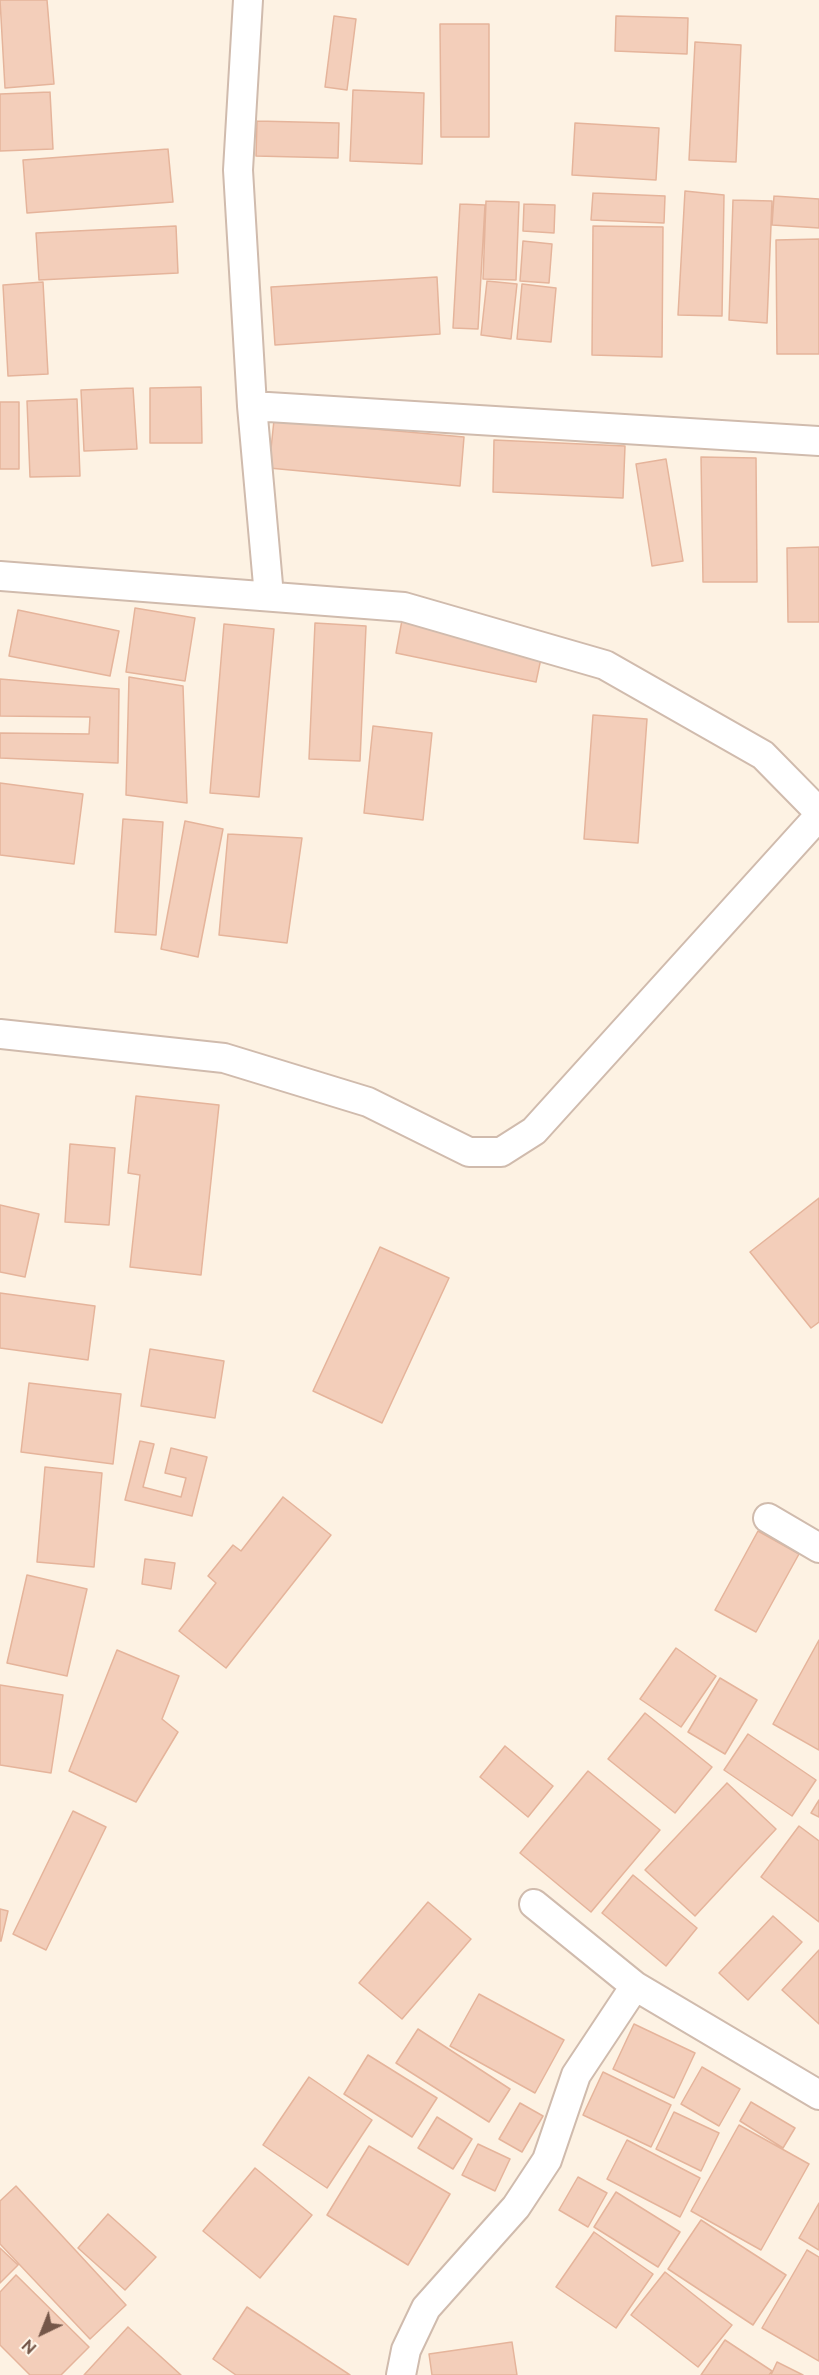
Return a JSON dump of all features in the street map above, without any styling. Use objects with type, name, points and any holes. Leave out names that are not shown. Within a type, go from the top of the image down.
[{"type":"street","points":[[248,0],[238,170],[252,406],[269,596]]},
{"type":"street","points":[[252,406],[819,441]]},
{"type":"street","points":[[0,576],[404,607],[605,665],[763,755],[819,814],[534,1131],[501,1152],[469,1152],[368,1102],[224,1058],[0,1034]]},
{"type":"street","points":[[768,1518],[819,1548]]},
{"type":"street","points":[[534,1904],[635,1986],[819,2095]]},
{"type":"street","points":[[401,2375],[406,2350],[426,2308],[516,2207],[547,2160],[576,2075],[635,1986]]},
{"type":"building","points":[[0,0],[47,0],[54,84],[5,88]]},
{"type":"building","points":[[334,16],[356,19],[347,90],[325,87]]},
{"type":"building","points":[[616,16],[688,18],[687,54],[615,51]]},
{"type":"building","points":[[440,24],[489,24],[489,137],[441,137]]},
{"type":"building","points":[[695,42],[741,45],[736,162],[689,160]]},
{"type":"building","points":[[353,90],[424,93],[422,164],[350,161]]},
{"type":"building","points":[[50,92],[53,149],[0,151],[0,94]]},
{"type":"building","points":[[257,121],[339,123],[338,158],[256,156]]},
{"type":"building","points":[[575,123],[659,128],[656,180],[572,175]]},
{"type":"building","points":[[168,149],[173,202],[27,213],[23,160]]},
{"type":"building","points":[[685,191],[724,195],[722,316],[678,315]]},
{"type":"building","points":[[593,193],[665,196],[664,223],[591,220]]},
{"type":"building","points":[[774,196],[819,199],[819,228],[772,225]]},
{"type":"building","points":[[733,200],[772,201],[767,323],[729,320]]},
{"type":"building","points":[[486,201],[519,202],[516,280],[483,279]]},
{"type":"building","points":[[460,204],[485,205],[478,329],[453,328]]},
{"type":"building","points":[[524,204],[555,205],[554,233],[523,231]]},
{"type":"building","points":[[176,226],[178,273],[39,280],[36,233]]},
{"type":"building","points":[[593,226],[663,227],[662,357],[592,355]]},
{"type":"building","points":[[819,239],[819,354],[777,354],[776,240]]},
{"type":"building","points":[[523,241],[552,244],[549,283],[520,281]]},
{"type":"building","points":[[437,277],[440,334],[275,345],[271,287]]},
{"type":"building","points":[[487,281],[517,284],[511,339],[481,335]]},
{"type":"building","points":[[43,282],[48,374],[8,376],[3,285]]},
{"type":"building","points":[[522,284],[556,288],[551,342],[517,339]]},
{"type":"building","points":[[201,387],[202,443],[150,443],[150,388]]},
{"type":"building","points":[[133,388],[137,449],[84,451],[81,390]]},
{"type":"building","points":[[77,399],[80,476],[30,477],[27,401]]},
{"type":"building","points":[[0,402],[19,402],[19,469],[0,469]]},
{"type":"building","points":[[274,420],[464,437],[460,486],[269,468]]},
{"type":"building","points":[[494,440],[625,446],[623,498],[493,492]]},
{"type":"building","points":[[701,457],[756,458],[757,582],[703,582]]},
{"type":"building","points":[[666,459],[683,561],[652,566],[636,464]]},
{"type":"building","points":[[819,547],[819,622],[788,622],[787,548]]},
{"type":"building","points":[[135,608],[195,618],[185,681],[126,672]]},
{"type":"building","points":[[18,610],[119,631],[110,676],[9,656]]},
{"type":"building","points":[[402,620],[543,649],[536,682],[396,653]]},
{"type":"building","points":[[315,623],[366,626],[360,761],[309,759]]},
{"type":"building","points":[[224,624],[274,629],[259,797],[210,793]]},
{"type":"building","points":[[129,677],[183,686],[187,803],[126,795]]},
{"type":"building","points":[[0,679],[119,689],[118,763],[0,758],[0,733],[89,734],[90,717],[0,716]]},
{"type":"building","points":[[593,715],[647,719],[638,843],[584,839]]},
{"type":"building","points":[[373,726],[432,733],[423,820],[364,813]]},
{"type":"building","points":[[0,783],[83,794],[74,864],[0,855]]},
{"type":"building","points":[[123,819],[163,822],[156,935],[115,932]]},
{"type":"building","points":[[185,821],[223,829],[198,957],[161,949]]},
{"type":"building","points":[[228,834],[302,838],[287,943],[219,935]]},
{"type":"building","points":[[136,1096],[219,1105],[201,1275],[130,1267],[140,1175],[128,1173]]},
{"type":"building","points":[[70,1144],[115,1148],[109,1225],[65,1222]]},
{"type":"building","points":[[819,1198],[819,1322],[811,1328],[750,1252]]},
{"type":"building","points":[[0,1205],[39,1214],[25,1277],[0,1272]]},
{"type":"building","points":[[380,1247],[449,1278],[382,1423],[313,1391]]},
{"type":"building","points":[[0,1293],[95,1306],[88,1360],[0,1348]]},
{"type":"building","points":[[150,1349],[224,1361],[215,1418],[141,1406]]},
{"type":"building","points":[[29,1383],[121,1394],[113,1464],[21,1452]]},
{"type":"building","points":[[140,1441],[154,1444],[143,1487],[181,1497],[186,1478],[165,1473],[171,1448],[207,1457],[192,1516],[125,1500]]},
{"type":"building","points":[[45,1467],[102,1473],[94,1567],[37,1562]]},
{"type":"building","points":[[283,1497],[331,1535],[226,1668],[179,1631],[216,1583],[208,1576],[233,1545],[241,1551]]},
{"type":"building","points":[[758,1531],[799,1554],[756,1632],[715,1610]]},
{"type":"building","points":[[145,1559],[175,1563],[171,1589],[142,1584]]},
{"type":"building","points":[[27,1575],[87,1589],[67,1676],[7,1663]]},
{"type":"building","points":[[819,1640],[819,1750],[773,1724]]},
{"type":"building","points":[[676,1648],[716,1676],[681,1727],[640,1699]]},
{"type":"building","points":[[117,1650],[179,1676],[162,1719],[178,1732],[136,1802],[69,1771]]},
{"type":"building","points":[[720,1678],[757,1700],[725,1754],[688,1732]]},
{"type":"building","points":[[0,1685],[63,1695],[51,1773],[0,1765]]},
{"type":"building","points":[[645,1713],[712,1767],[675,1813],[608,1759]]},
{"type":"building","points":[[748,1734],[816,1780],[792,1816],[724,1770]]},
{"type":"building","points":[[505,1746],[553,1786],[528,1817],[480,1777]]},
{"type":"building","points":[[588,1771],[660,1830],[591,1912],[520,1853]]},
{"type":"building","points":[[727,1783],[776,1829],[695,1916],[645,1870]]},
{"type":"building","points":[[819,1800],[819,1817],[811,1813]]},
{"type":"building","points":[[73,1811],[106,1827],[46,1950],[13,1934]]},
{"type":"building","points":[[799,1826],[819,1841],[819,1922],[761,1877]]},
{"type":"building","points":[[633,1875],[697,1928],[666,1966],[602,1913]]},
{"type":"building","points":[[428,1902],[471,1939],[402,2019],[359,1983]]},
{"type":"building","points":[[0,1909],[8,1911],[1,1941],[0,1941]]},
{"type":"building","points":[[773,1916],[802,1942],[748,2000],[719,1973]]},
{"type":"building","points":[[819,1950],[819,2024],[782,1990]]},
{"type":"building","points":[[479,1994],[564,2040],[535,2093],[450,2046]]},
{"type":"building","points":[[634,2024],[695,2053],[674,2098],[613,2069]]},
{"type":"building","points":[[418,2029],[510,2089],[489,2122],[396,2063]]},
{"type":"building","points":[[368,2055],[437,2098],[412,2137],[344,2094]]},
{"type":"building","points":[[702,2067],[740,2089],[719,2126],[681,2104]]},
{"type":"building","points":[[603,2072],[671,2105],[651,2147],[583,2115]]},
{"type":"building","points":[[309,2077],[372,2120],[327,2188],[263,2145]]},
{"type":"building","points":[[751,2102],[795,2128],[783,2148],[740,2121]]},
{"type":"building","points":[[520,2103],[543,2116],[522,2152],[499,2139]]},
{"type":"building","points":[[674,2112],[719,2133],[701,2171],[656,2149]]},
{"type":"building","points":[[437,2117],[472,2139],[453,2169],[418,2148]]},
{"type":"building","points":[[739,2125],[809,2164],[761,2250],[691,2211]]},
{"type":"building","points":[[627,2140],[700,2178],[680,2217],[607,2179]]},
{"type":"building","points":[[478,2144],[510,2159],[495,2191],[462,2175]]},
{"type":"building","points":[[369,2146],[450,2194],[408,2265],[327,2215]]},
{"type":"building","points":[[255,2168],[312,2215],[260,2278],[203,2231]]},
{"type":"building","points":[[578,2177],[607,2193],[588,2227],[559,2210]]},
{"type":"building","points":[[16,2186],[126,2305],[90,2339],[0,2244],[0,2201]]},
{"type":"building","points":[[616,2192],[680,2232],[658,2267],[594,2227]]},
{"type":"building","points":[[819,2203],[819,2250],[799,2238]]},
{"type":"building","points":[[108,2214],[156,2257],[125,2290],[78,2248]]},
{"type":"building","points":[[701,2220],[786,2275],[753,2325],[668,2269]]},
{"type":"building","points":[[594,2232],[653,2274],[616,2328],[556,2287]]},
{"type":"building","points":[[0,2248],[18,2265],[0,2283]]},
{"type":"building","points":[[807,2250],[819,2257],[819,2361],[762,2328]]},
{"type":"building","points":[[665,2272],[732,2325],[698,2367],[631,2315]]},
{"type":"building","points":[[16,2275],[89,2347],[61,2375],[30,2375],[0,2345],[0,2292]]},
{"type":"building","points":[[247,2307],[350,2375],[236,2375],[213,2359]]},
{"type":"building","points":[[128,2327],[181,2375],[84,2375]]},
{"type":"building","points":[[725,2340],[772,2371],[769,2375],[701,2375]]},
{"type":"building","points":[[512,2342],[517,2375],[432,2375],[429,2354]]},
{"type":"building","points":[[777,2362],[803,2375],[771,2375]]}]
